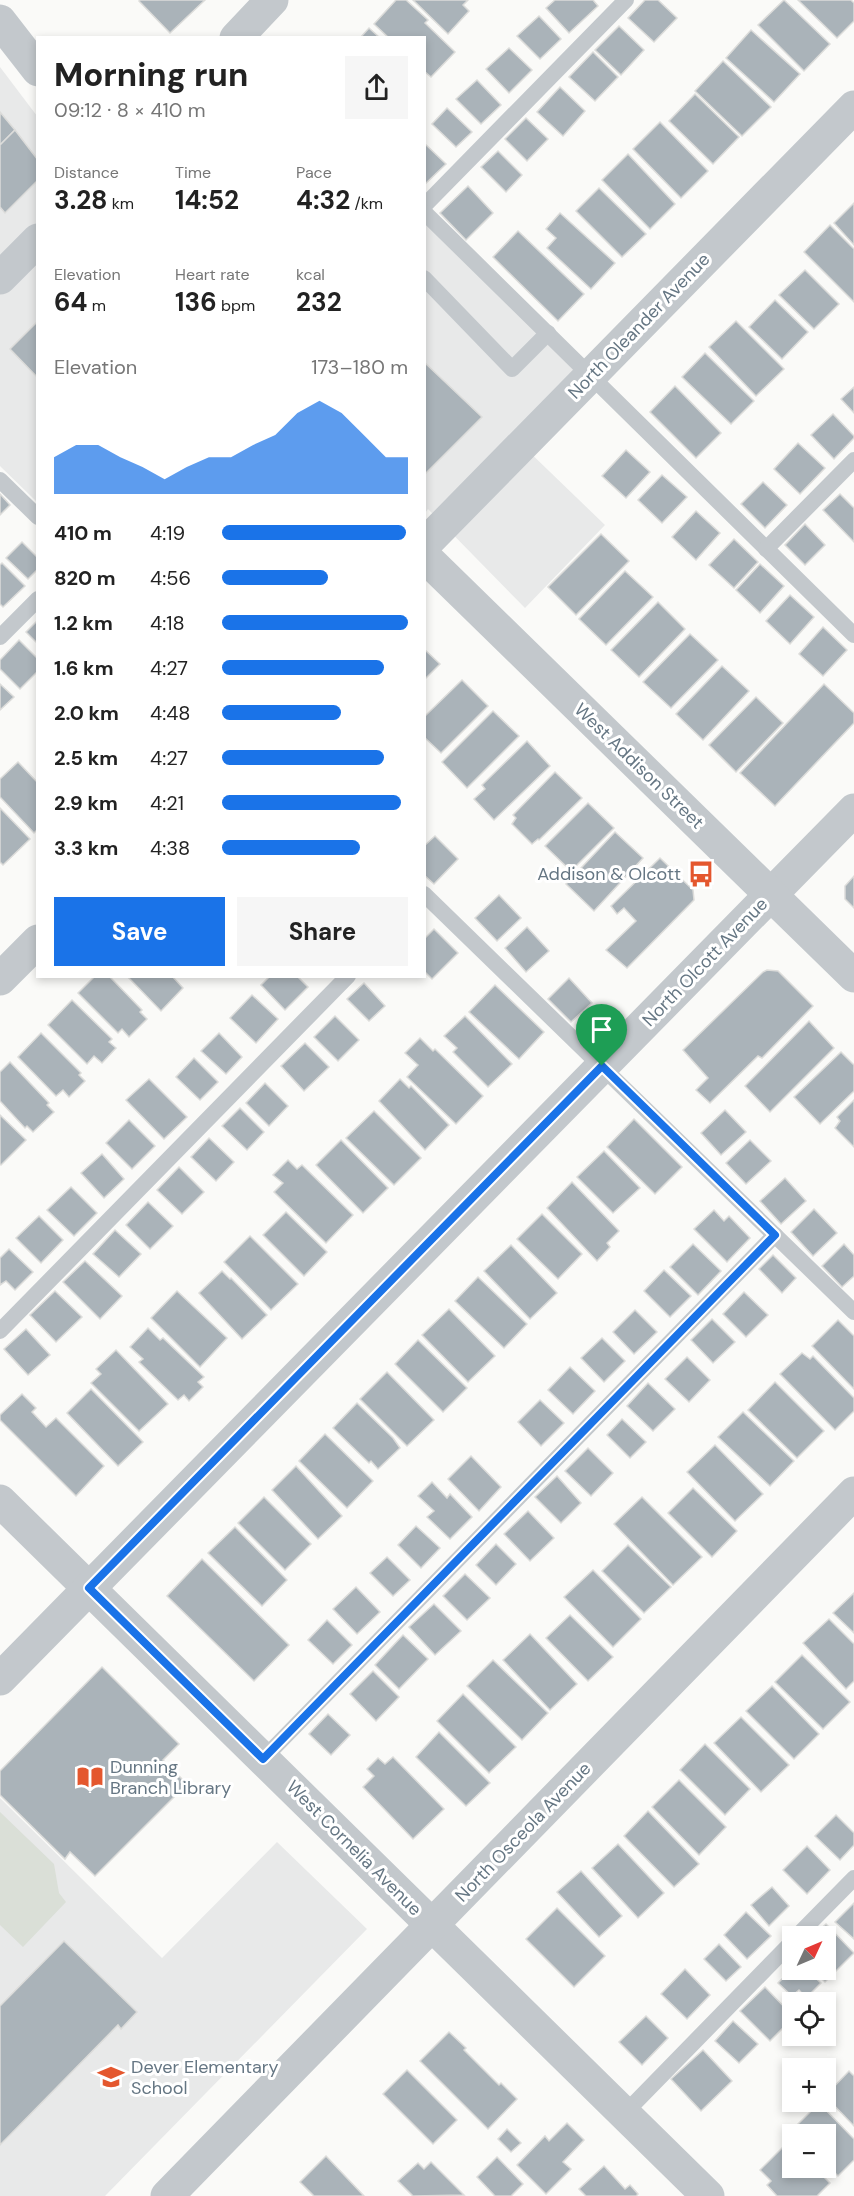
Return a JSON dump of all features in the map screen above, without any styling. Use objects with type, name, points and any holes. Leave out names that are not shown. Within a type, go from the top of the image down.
[{"type":"street","points":[[242,35],[272,0]]},
{"type":"street","points":[[0,21],[36,67]]},
{"type":"street","name":"North Oleander Avenue","points":[[426,543],[854,107]]},
{"type":"street","points":[[0,278],[36,242]]},
{"type":"street","name":"West Addison Street","points":[[426,558],[854,976]]},
{"type":"street","name":"North Olcott Avenue","points":[[0,1679],[854,810]]},
{"type":"street","points":[[0,979],[36,942]]},
{"type":"street","name":"North Osceola Avenue","points":[[167,2196],[854,1493]]},
{"type":"street","name":"West Cornelia Avenue","points":[[0,1501],[708,2196]]},
{"type":"lane","points":[[426,204],[626,0]]},
{"type":"lane","points":[[428,223],[548,333],[854,635]]},
{"type":"lane","points":[[426,280],[512,369],[548,333]]},
{"type":"lane","points":[[766,549],[854,460]]},
{"type":"lane","points":[[0,480],[36,515]]},
{"type":"lane","points":[[0,637],[36,601]]},
{"type":"lane","points":[[426,897],[854,1312]]},
{"type":"lane","points":[[0,1331],[346,978]]},
{"type":"lane","points":[[263,1759],[775,1235]]},
{"type":"lane","points":[[807,1926],[854,1878]]},
{"type":"lane","points":[[624,2114],[782,1952]]},
{"type":"shaded area","points":[[0,67],[36,115],[36,501],[0,466]]},
{"type":"shaded area","points":[[426,221],[584,377],[520,443],[605,525],[525,608],[428,509],[426,512]]},
{"type":"shaded area","name":"Dever Elementary School","points":[[0,1798],[162,1958],[277,1842],[367,1929],[105,2196],[0,2196]]},
{"type":"shaded area","points":[[0,1812],[54,1864],[59,1893],[66,1902],[23,1947],[0,1925]]},
{"type":"building","points":[[140,0],[205,0],[170,33]]},
{"type":"building","points":[[396,0],[406,0],[428,20],[425,23],[455,52],[431,77],[426,73],[426,36],[387,36],[374,24]]},
{"type":"building","points":[[413,0],[468,0],[463,5],[469,11],[448,34]]},
{"type":"building","points":[[555,0],[593,0],[598,6],[569,33],[546,8]]},
{"type":"building","points":[[645,0],[658,0],[677,18],[654,42],[628,18]]},
{"type":"building","points":[[784,0],[830,44],[804,71],[758,25]]},
{"type":"building","points":[[798,0],[851,0],[854,3],[854,21],[837,38]]},
{"type":"building","points":[[539,16],[561,39],[540,59],[517,36]]},
{"type":"building","points":[[619,26],[644,50],[621,75],[595,50]]},
{"type":"building","points":[[369,28],[378,36],[362,36]]},
{"type":"building","points":[[751,30],[800,74],[774,102],[726,58]]},
{"type":"building","points":[[509,48],[532,70],[509,93],[486,69]]},
{"type":"building","points":[[593,52],[618,77],[595,101],[569,77]]},
{"type":"building","points":[[723,61],[771,107],[742,136],[695,91]]},
{"type":"building","points":[[477,80],[501,105],[481,124],[456,99]]},
{"type":"building","points":[[560,87],[585,111],[563,136],[537,112]]},
{"type":"building","points":[[695,94],[739,137],[713,164],[669,121]]},
{"type":"building","points":[[447,108],[472,132],[456,147],[432,124]]},
{"type":"building","points":[[0,112],[15,130],[0,145]]},
{"type":"building","points":[[526,118],[548,139],[527,161],[505,139]]},
{"type":"building","points":[[660,122],[708,171],[681,198],[633,149]]},
{"type":"building","points":[[15,130],[36,157],[36,182],[5,213],[0,207],[0,145]]},
{"type":"building","points":[[426,145],[446,164],[426,183]]},
{"type":"building","points":[[498,151],[522,175],[506,192],[481,167]]},
{"type":"building","points":[[628,154],[675,204],[650,229],[602,180]]},
{"type":"building","points":[[468,186],[493,213],[466,240],[440,213]]},
{"type":"building","points":[[599,188],[646,234],[622,257],[576,211]]},
{"type":"building","points":[[854,203],[854,245],[834,223]]},
{"type":"building","points":[[560,213],[615,263],[591,289],[547,248],[556,238],[546,229]]},
{"type":"building","points":[[830,225],[854,249],[854,302],[804,252]]},
{"type":"building","points":[[518,231],[584,294],[558,321],[493,257]]},
{"type":"building","points":[[805,270],[839,304],[814,329],[779,295]]},
{"type":"building","points":[[775,300],[808,332],[782,359],[749,327]]},
{"type":"building","points":[[736,321],[784,369],[756,396],[709,347]]},
{"type":"building","points":[[36,323],[36,376],[10,349]]},
{"type":"building","points":[[705,353],[754,401],[731,424],[682,377]]},
{"type":"building","points":[[426,364],[482,417],[426,473]]},
{"type":"building","points":[[675,386],[721,433],[696,458],[650,412]]},
{"type":"building","points":[[854,387],[854,413],[841,399]]},
{"type":"building","points":[[833,414],[854,436],[834,459],[811,435]]},
{"type":"building","points":[[798,443],[825,468],[800,494],[774,469]]},
{"type":"building","points":[[626,450],[650,472],[626,498],[602,476]]},
{"type":"building","points":[[662,475],[687,497],[662,523],[638,500]]},
{"type":"building","points":[[763,482],[787,505],[765,528],[741,504]]},
{"type":"building","points":[[0,494],[10,505],[0,515]]},
{"type":"building","points":[[840,494],[854,508],[854,542],[823,510]]},
{"type":"building","points":[[696,511],[720,533],[696,560],[672,537]]},
{"type":"building","points":[[805,524],[825,545],[805,565],[785,545]]},
{"type":"building","points":[[601,534],[629,561],[576,615],[548,587]]},
{"type":"building","points":[[734,539],[758,562],[734,588],[709,565]]},
{"type":"building","points":[[22,542],[36,556],[36,571],[28,579],[6,558]]},
{"type":"building","points":[[2,563],[25,586],[3,607],[0,604],[0,565]]},
{"type":"building","points":[[760,564],[784,586],[760,613],[736,590]]},
{"type":"building","points":[[625,571],[653,597],[606,645],[579,619]]},
{"type":"building","points":[[790,595],[814,617],[790,644],[766,621]]},
{"type":"building","points":[[658,602],[685,629],[639,677],[611,650]]},
{"type":"building","points":[[36,622],[36,642],[26,632]]},
{"type":"building","points":[[823,627],[847,650],[823,676],[799,654]]},
{"type":"building","points":[[690,634],[718,660],[671,708],[643,682]]},
{"type":"building","points":[[19,640],[36,657],[36,673],[20,689],[0,669],[0,660]]},
{"type":"building","points":[[426,651],[440,664],[426,678]]},
{"type":"building","points":[[722,666],[749,691],[703,740],[676,714]]},
{"type":"building","points":[[462,680],[488,706],[441,753],[426,739],[426,715]]},
{"type":"building","points":[[0,684],[14,697],[0,710]]},
{"type":"building","points":[[824,684],[854,713],[854,723],[775,806],[740,773]]},
{"type":"building","points":[[756,697],[783,723],[736,772],[709,745]]},
{"type":"building","points":[[493,711],[519,736],[467,788],[442,762]]},
{"type":"building","points":[[527,741],[550,766],[494,820],[474,799],[485,789],[482,785]]},
{"type":"building","points":[[18,762],[36,781],[36,831],[34,833],[0,797],[0,779]]},
{"type":"building","points":[[555,772],[582,798],[532,844],[512,824],[516,818],[513,815]]},
{"type":"building","points":[[588,803],[614,828],[571,871],[545,846]]},
{"type":"building","points":[[0,808],[30,839],[3,865],[0,862]]},
{"type":"building","points":[[615,832],[643,858],[594,911],[566,884]]},
{"type":"building","points":[[435,836],[458,859],[434,884],[426,877],[426,844]]},
{"type":"building","points":[[660,858],[693,890],[694,900],[627,968],[606,950],[636,921],[624,908],[617,914],[611,906]]},
{"type":"building","points":[[854,876],[854,908],[845,899],[845,886]]},
{"type":"building","points":[[499,895],[521,918],[497,941],[475,918]]},
{"type":"building","points":[[527,927],[549,951],[526,972],[505,948]]},
{"type":"building","points":[[434,929],[458,953],[432,979],[426,973],[426,937]]},
{"type":"building","points":[[767,970],[778,971],[813,1006],[762,1058],[758,1056],[710,1103],[696,1090],[708,1078],[683,1050]]},
{"type":"building","points":[[93,978],[111,978],[142,1010],[140,1012],[147,1019],[129,1037],[122,1029],[118,1033],[78,993]]},
{"type":"building","points":[[129,978],[174,978],[183,988],[161,1011]]},
{"type":"building","points":[[268,978],[299,978],[308,987],[285,1010],[261,985]]},
{"type":"building","points":[[569,978],[592,1003],[571,1022],[548,999]]},
{"type":"building","points":[[364,983],[385,1006],[369,1021],[347,999]]},
{"type":"building","points":[[495,985],[544,1032],[519,1059],[469,1012]]},
{"type":"building","points":[[252,995],[278,1019],[256,1043],[230,1018]]},
{"type":"building","points":[[72,1000],[112,1039],[109,1042],[116,1048],[102,1063],[94,1056],[87,1064],[48,1025]]},
{"type":"building","points":[[335,1016],[359,1040],[338,1061],[314,1037]]},
{"type":"building","points":[[465,1016],[512,1064],[488,1087],[453,1052],[457,1048],[444,1036]]},
{"type":"building","points":[[809,1021],[834,1048],[770,1112],[745,1086]]},
{"type":"building","points":[[41,1033],[81,1073],[79,1075],[85,1081],[69,1097],[63,1090],[56,1096],[18,1057]]},
{"type":"building","points":[[219,1033],[242,1057],[226,1074],[201,1051]]},
{"type":"building","points":[[420,1038],[433,1051],[435,1049],[483,1096],[456,1124],[407,1077],[418,1065],[405,1053]]},
{"type":"building","points":[[305,1043],[329,1067],[304,1091],[281,1066]]},
{"type":"building","points":[[841,1052],[854,1065],[854,1091],[820,1124],[794,1097]]},
{"type":"building","points":[[194,1058],[218,1082],[200,1100],[176,1077]]},
{"type":"building","points":[[10,1062],[49,1103],[47,1105],[54,1112],[33,1132],[27,1126],[25,1128],[0,1101],[0,1072]]},
{"type":"building","points":[[149,1079],[187,1117],[164,1139],[126,1100]]},
{"type":"building","points":[[400,1079],[409,1088],[411,1086],[449,1125],[425,1150],[379,1101]]},
{"type":"building","points":[[265,1083],[288,1106],[269,1126],[246,1103]]},
{"type":"building","points":[[854,1100],[854,1147],[835,1128],[840,1121],[837,1117]]},
{"type":"building","points":[[240,1108],[264,1132],[247,1150],[222,1126]]},
{"type":"building","points":[[725,1110],[746,1132],[721,1155],[701,1133]]},
{"type":"building","points":[[374,1111],[421,1158],[394,1185],[346,1138]]},
{"type":"building","points":[[0,1115],[26,1140],[1,1165],[0,1164]]},
{"type":"building","points":[[634,1119],[682,1167],[655,1194],[607,1147]]},
{"type":"building","points":[[129,1120],[155,1146],[132,1169],[106,1143]]},
{"type":"building","points":[[209,1138],[234,1162],[216,1181],[191,1157]]},
{"type":"building","points":[[341,1140],[388,1188],[363,1213],[316,1165]]},
{"type":"building","points":[[750,1140],[771,1161],[746,1184],[726,1163]]},
{"type":"building","points":[[604,1151],[640,1188],[613,1213],[577,1177]]},
{"type":"building","points":[[102,1154],[124,1179],[104,1198],[81,1173]]},
{"type":"building","points":[[288,1160],[297,1169],[302,1165],[353,1215],[326,1243],[274,1192],[283,1183],[273,1175]]},
{"type":"building","points":[[179,1167],[204,1192],[182,1214],[157,1190]]},
{"type":"building","points":[[785,1178],[806,1201],[781,1224],[760,1201]]},
{"type":"building","points":[[572,1182],[619,1231],[607,1243],[610,1247],[597,1261],[547,1208]]},
{"type":"building","points":[[71,1187],[97,1213],[74,1236],[47,1210]]},
{"type":"building","points":[[148,1202],[173,1226],[150,1249],[126,1225]]},
{"type":"building","points":[[814,1209],[837,1233],[813,1256],[791,1232]]},
{"type":"building","points":[[714,1210],[724,1221],[729,1216],[750,1238],[727,1262],[694,1229]]},
{"type":"building","points":[[286,1212],[327,1252],[304,1276],[263,1235]]},
{"type":"building","points":[[542,1214],[582,1254],[558,1279],[517,1239]]},
{"type":"building","points":[[39,1216],[63,1240],[41,1263],[16,1238]]},
{"type":"building","points":[[115,1230],[141,1254],[119,1277],[93,1254]]},
{"type":"building","points":[[250,1236],[298,1284],[271,1310],[224,1262]]},
{"type":"building","points":[[693,1244],[721,1271],[698,1295],[670,1267]]},
{"type":"building","points":[[844,1244],[854,1255],[854,1276],[842,1287],[822,1266]]},
{"type":"building","points":[[511,1245],[557,1293],[530,1319],[484,1271]]},
{"type":"building","points":[[9,1249],[33,1272],[15,1290],[6,1281],[0,1285],[0,1258]]},
{"type":"building","points":[[773,1255],[796,1278],[782,1293],[759,1269]]},
{"type":"building","points":[[85,1261],[122,1296],[100,1319],[63,1282]]},
{"type":"building","points":[[664,1270],[691,1296],[670,1317],[644,1291]]},
{"type":"building","points":[[222,1271],[267,1315],[242,1339],[199,1293]]},
{"type":"building","points":[[478,1277],[527,1324],[504,1348],[455,1301]]},
{"type":"building","points":[[55,1291],[82,1317],[56,1342],[30,1315]]},
{"type":"building","points":[[177,1291],[227,1338],[200,1367],[151,1318]]},
{"type":"building","points":[[744,1292],[768,1315],[746,1337],[723,1314]]},
{"type":"building","points":[[449,1309],[495,1356],[468,1382],[422,1335]]},
{"type":"building","points":[[635,1310],[657,1332],[634,1354],[613,1332]]},
{"type":"building","points":[[712,1319],[735,1342],[713,1363],[691,1340]]},
{"type":"building","points":[[838,1320],[854,1336],[854,1389],[812,1346]]},
{"type":"building","points":[[148,1328],[160,1340],[163,1338],[204,1377],[198,1382],[203,1387],[189,1401],[184,1395],[178,1400],[139,1362],[143,1359],[130,1347]]},
{"type":"building","points":[[26,1329],[50,1355],[28,1375],[4,1349]]},
{"type":"building","points":[[602,1338],[625,1361],[604,1382],[581,1358]]},
{"type":"building","points":[[418,1340],[467,1388],[443,1412],[395,1364]]},
{"type":"building","points":[[116,1350],[168,1404],[139,1431],[91,1383],[101,1374],[96,1369]]},
{"type":"building","points":[[802,1353],[810,1359],[813,1356],[854,1398],[854,1411],[835,1430],[780,1374]]},
{"type":"building","points":[[687,1357],[710,1380],[689,1402],[665,1379]]},
{"type":"building","points":[[570,1367],[595,1391],[573,1414],[548,1390]]},
{"type":"building","points":[[387,1372],[434,1420],[407,1446],[360,1399]]},
{"type":"building","points":[[775,1382],[824,1431],[797,1458],[748,1410]]},
{"type":"building","points":[[648,1383],[675,1409],[653,1431],[627,1406]]},
{"type":"building","points":[[91,1389],[143,1442],[118,1466],[67,1413]]},
{"type":"building","points":[[22,1394],[36,1408],[32,1412],[46,1427],[56,1418],[104,1466],[76,1496],[0,1420],[0,1415]]},
{"type":"building","points":[[540,1400],[564,1423],[541,1446],[518,1422]]},
{"type":"building","points":[[357,1403],[393,1438],[400,1448],[378,1469],[333,1428]]},
{"type":"building","points":[[743,1412],[794,1461],[770,1486],[718,1437]]},
{"type":"building","points":[[622,1419],[646,1442],[630,1458],[607,1435]]},
{"type":"building","points":[[325,1434],[373,1481],[347,1508],[299,1461]]},
{"type":"building","points":[[715,1445],[763,1494],[735,1521],[687,1472]]},
{"type":"building","points":[[588,1448],[613,1473],[591,1496],[565,1471]]},
{"type":"building","points":[[471,1456],[501,1487],[479,1511],[448,1479]]},
{"type":"building","points":[[296,1466],[342,1516],[318,1539],[272,1490]]},
{"type":"building","points":[[557,1476],[581,1503],[561,1523],[535,1497]]},
{"type":"building","points":[[432,1482],[447,1498],[450,1494],[472,1517],[450,1539],[427,1517],[434,1511],[418,1496]]},
{"type":"building","points":[[693,1488],[737,1531],[712,1557],[668,1513]]},
{"type":"building","points":[[264,1497],[311,1544],[285,1570],[238,1523]]},
{"type":"building","points":[[642,1497],[702,1557],[673,1585],[614,1524]]},
{"type":"building","points":[[528,1511],[554,1538],[530,1561],[504,1534]]},
{"type":"building","points":[[416,1526],[440,1548],[421,1568],[398,1545]]},
{"type":"building","points":[[235,1527],[287,1580],[262,1606],[208,1553]]},
{"type":"building","points":[[496,1544],[516,1564],[496,1585],[476,1565]]},
{"type":"building","points":[[628,1545],[671,1587],[644,1613],[602,1571]]},
{"type":"building","points":[[387,1557],[410,1580],[393,1596],[370,1573]]},
{"type":"building","points":[[202,1559],[289,1645],[254,1681],[167,1596]]},
{"type":"building","points":[[593,1570],[641,1619],[613,1647],[564,1597]]},
{"type":"building","points":[[465,1574],[490,1598],[467,1620],[443,1596]]},
{"type":"building","points":[[356,1587],[380,1612],[357,1634],[333,1609]]},
{"type":"building","points":[[854,1593],[854,1633],[833,1613]]},
{"type":"building","points":[[434,1604],[461,1631],[435,1655],[409,1627]]},
{"type":"building","points":[[570,1615],[613,1657],[588,1681],[546,1638]]},
{"type":"building","points":[[829,1619],[854,1644],[854,1681],[846,1689],[803,1643]]},
{"type":"building","points":[[327,1620],[352,1645],[333,1664],[308,1640]]},
{"type":"building","points":[[530,1634],[577,1684],[550,1710],[503,1660]]},
{"type":"building","points":[[403,1635],[428,1659],[399,1689],[375,1665]]},
{"type":"building","points":[[802,1655],[850,1702],[823,1729],[775,1682]]},
{"type":"building","points":[[493,1660],[548,1713],[522,1740],[467,1686]]},
{"type":"building","name":"Dunning Branch Library","points":[[102,1667],[179,1744],[163,1760],[187,1784],[95,1876],[70,1852],[65,1859],[0,1795],[0,1771]]},
{"type":"building","points":[[373,1671],[399,1697],[376,1721],[350,1694]]},
{"type":"building","points":[[772,1686],[819,1734],[794,1759],[746,1711]]},
{"type":"building","points":[[463,1694],[516,1747],[489,1773],[437,1721]]},
{"type":"building","points":[[328,1714],[350,1735],[331,1755],[309,1734]]},
{"type":"building","points":[[741,1717],[789,1765],[761,1792],[714,1743]]},
{"type":"building","points":[[439,1732],[490,1783],[466,1806],[416,1757]]},
{"type":"building","points":[[705,1744],[750,1789],[725,1815],[680,1770]]},
{"type":"building","points":[[393,1757],[444,1809],[413,1839],[363,1787],[374,1776],[367,1769],[378,1758],[385,1764]]},
{"type":"building","points":[[679,1780],[726,1827],[699,1855],[652,1807]]},
{"type":"building","points":[[648,1811],[699,1864],[674,1887],[624,1836]]},
{"type":"building","points":[[836,1815],[854,1833],[854,1845],[840,1860],[815,1836]]},
{"type":"building","points":[[618,1844],[664,1893],[638,1918],[592,1868]]},
{"type":"building","points":[[807,1846],[830,1870],[807,1894],[783,1870]]},
{"type":"building","points":[[581,1871],[622,1916],[599,1937],[557,1892]]},
{"type":"building","points":[[772,1887],[789,1906],[769,1926],[751,1905]]},
{"type":"building","points":[[854,1903],[854,1939],[835,1922]]},
{"type":"building","points":[[557,1908],[605,1956],[574,1987],[526,1939]]},
{"type":"building","points":[[746,1912],[771,1936],[747,1959],[724,1935]]},
{"type":"building","points":[[836,1934],[854,1953],[836,1971]]},
{"type":"building","points":[[64,1941],[137,2012],[121,2029],[118,2025],[0,2145],[0,2006]]},
{"type":"building","points":[[719,1944],[741,1967],[726,1981],[704,1959]]},
{"type":"building","points":[[685,1969],[710,1995],[687,2019],[661,1994]]},
{"type":"building","points":[[782,1979],[818,1980],[821,1983],[812,1992],[799,1990],[788,1992],[778,1983]]},
{"type":"building","points":[[765,1987],[782,2005],[782,2029],[770,2041],[740,2011]]},
{"type":"building","points":[[646,2016],[668,2038],[642,2065],[619,2042]]},
{"type":"building","points":[[733,2021],[758,2044],[739,2063],[715,2041]]},
{"type":"building","points":[[449,2032],[499,2085],[501,2083],[517,2099],[488,2129],[420,2061]]},
{"type":"building","points":[[703,2050],[732,2081],[701,2111],[671,2079]]},
{"type":"building","points":[[407,2070],[457,2120],[433,2144],[383,2094]]},
{"type":"building","points":[[849,2071],[854,2076],[854,2126],[836,2107],[836,2085]]},
{"type":"building","points":[[810,2112],[828,2112],[854,2139],[854,2160],[838,2176],[836,2174],[836,2124],[798,2124]]},
{"type":"building","points":[[567,2123],[584,2140],[563,2162],[571,2169],[546,2194],[517,2165],[545,2136],[549,2141]]},
{"type":"building","points":[[507,2129],[521,2143],[511,2152],[498,2139]]},
{"type":"building","points":[[782,2148],[782,2178],[825,2178],[830,2183],[817,2196],[777,2196],[767,2185],[771,2181],[760,2170]]},
{"type":"building","points":[[326,2156],[364,2196],[314,2196],[300,2182]]},
{"type":"building","points":[[497,2157],[523,2184],[511,2196],[495,2196],[477,2177]]},
{"type":"building","points":[[431,2162],[464,2195],[413,2196],[398,2181],[418,2163],[424,2169]]},
{"type":"building","points":[[604,2166],[625,2189],[630,2185],[638,2194],[636,2196],[586,2196],[579,2189]]},
{"type":"place","name":"Addison & Olcott","points":[[701,874]]},
{"type":"place","name":"Dunning Branch Library","points":[[90,1777]]},
{"type":"place","name":"Dever Elementary School","points":[[111,2077]]},
{"type":"route","points":[[602,1066],[775,1235],[263,1759],[89,1588],[602,1066]]}]
